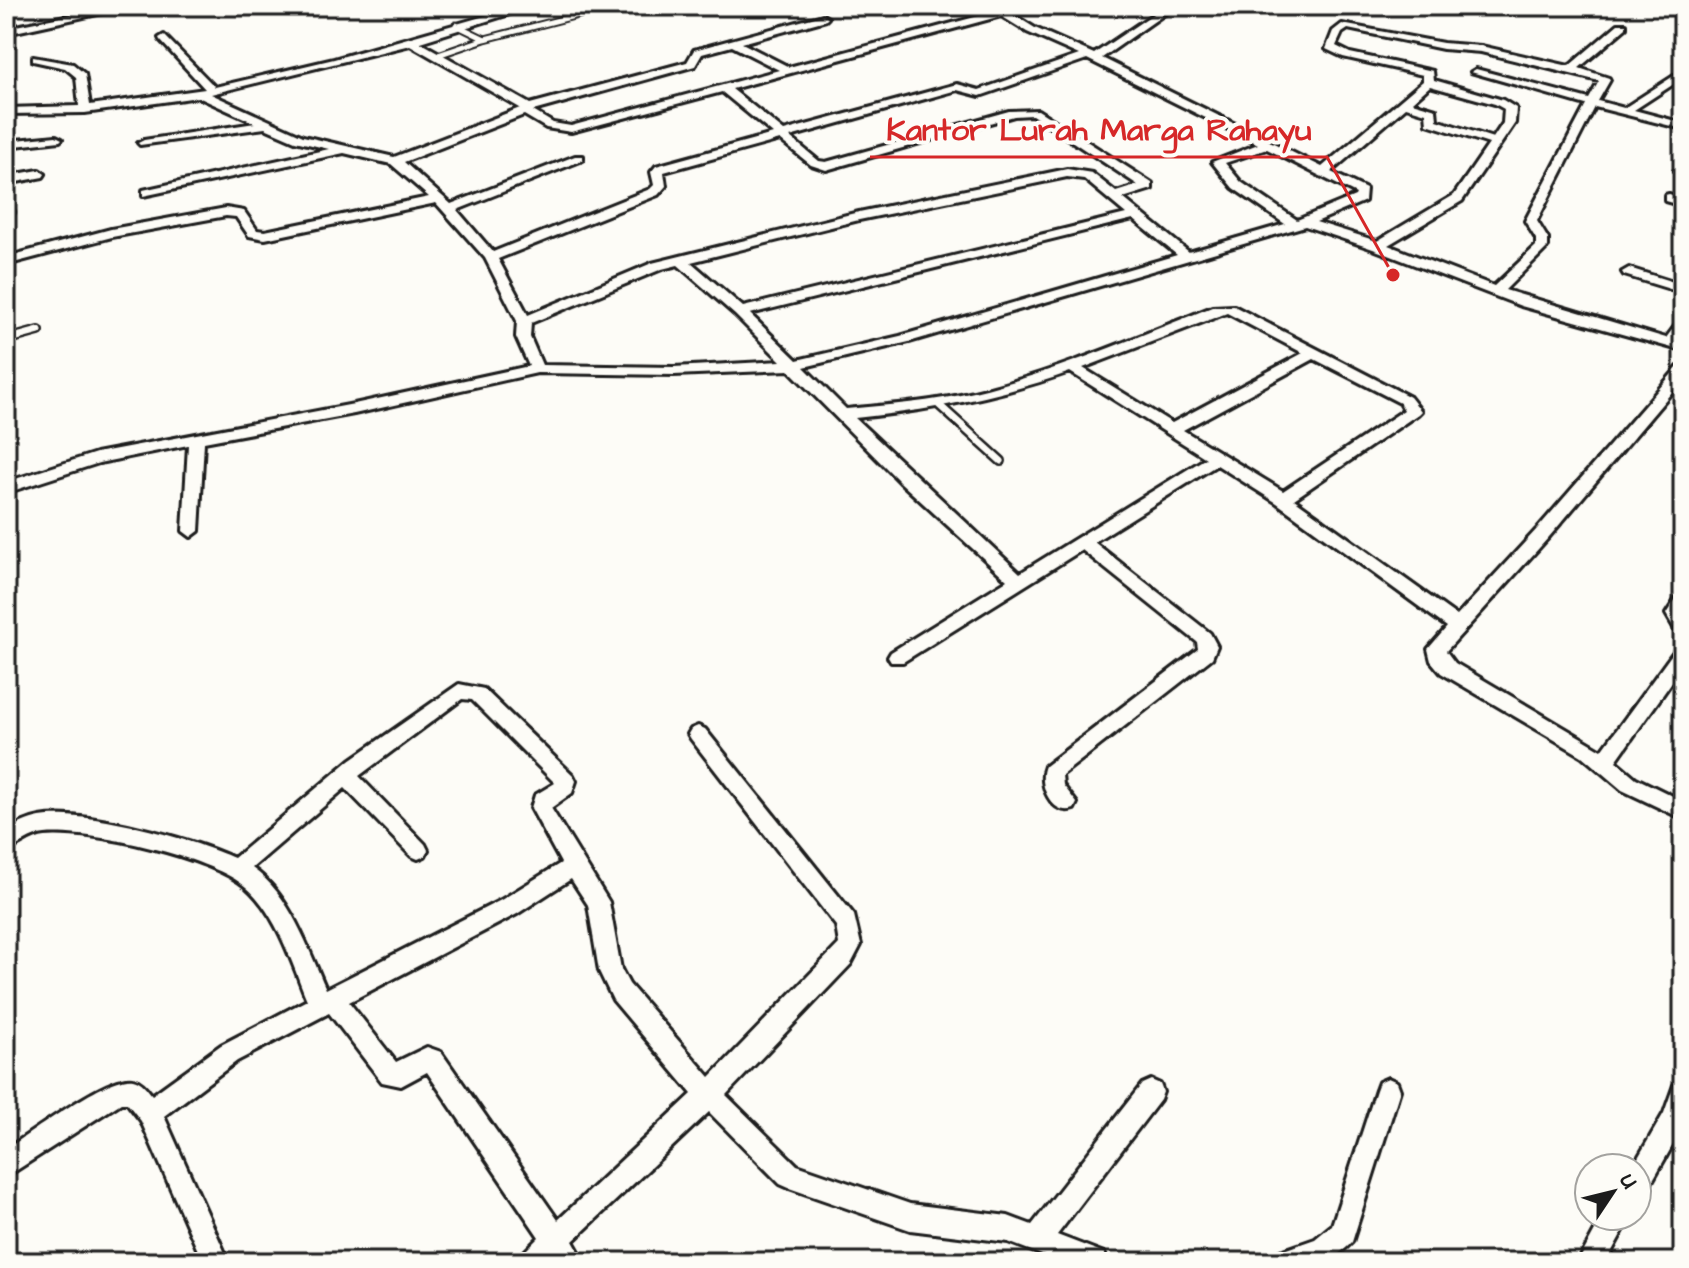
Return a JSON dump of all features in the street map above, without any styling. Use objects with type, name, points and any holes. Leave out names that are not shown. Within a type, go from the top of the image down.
[{"type":"street","points":[[6,31],[129,6]]},
{"type":"street","points":[[6,111],[85,110],[205,91],[530,6]]},
{"type":"street","points":[[408,39],[550,126],[571,129],[1027,6]]},
{"type":"street","points":[[491,257],[654,192],[660,186],[657,172],[660,169],[959,86],[980,93],[1090,57],[1171,6]]},
{"type":"street","points":[[6,488],[96,458],[537,369],[674,371],[795,365],[904,339],[1300,224],[1363,196],[1352,184],[1003,13]]},
{"type":"street","points":[[395,161],[526,109],[691,64],[695,53],[823,18]]},
{"type":"street","points":[[1324,172],[1428,82],[1429,73],[1421,70],[1347,55],[1330,47],[1338,31],[1346,26],[1443,46],[1481,49],[1572,69],[1605,80],[1531,221],[1542,239],[1542,247],[1496,292]]},
{"type":"street","points":[[1572,69],[1622,26]]},
{"type":"street","points":[[164,38],[205,91],[263,125],[341,150],[395,161],[438,199],[491,257],[524,321],[523,337],[537,369]]},
{"type":"street","points":[[732,42],[787,70]]},
{"type":"street","points":[[37,59],[69,66],[81,76],[85,110]]},
{"type":"street","points":[[1476,72],[1683,126]]},
{"type":"street","points":[[1626,111],[1683,73]]},
{"type":"street","points":[[1378,246],[1458,198],[1509,123],[1510,108],[1469,92],[1428,82]]},
{"type":"street","points":[[723,87],[815,163],[831,165],[1013,113],[1034,112],[1148,186],[1114,197]]},
{"type":"street","points":[[1404,103],[1432,111],[1431,120],[1435,124],[1496,142]]},
{"type":"street","points":[[144,143],[263,125]]},
{"type":"street","points":[[6,144],[56,139]]},
{"type":"street","points":[[1267,145],[1218,162],[1237,185],[1300,224],[1378,246],[1581,321],[1676,346],[1683,325]]},
{"type":"street","points":[[147,193],[341,150]]},
{"type":"street","points":[[449,209],[579,158]]},
{"type":"street","points":[[524,321],[657,266],[859,216],[1067,173],[1084,174],[1187,257]]},
{"type":"street","points":[[6,180],[39,174]]},
{"type":"street","points":[[1669,198],[1683,202]]},
{"type":"street","points":[[6,261],[111,233],[226,212],[240,214],[253,233],[265,235],[438,199]]},
{"type":"street","points":[[740,312],[1136,215]]},
{"type":"street","points":[[681,260],[740,312],[906,478],[1019,582]]},
{"type":"street","points":[[1629,272],[1683,289]]},
{"type":"street","points":[[844,414],[938,404],[1072,367],[1224,309],[1244,314],[1405,400],[1413,411],[1283,499]]},
{"type":"street","points":[[1173,429],[1316,352]]},
{"type":"street","points":[[1072,367],[1283,499],[1458,626]]},
{"type":"street","points":[[1683,370],[1437,649],[1440,662],[1604,762],[1629,784],[1683,810]]},
{"type":"street","points":[[191,531],[196,440]]},
{"type":"street","points":[[897,657],[1218,457]]},
{"type":"street","points":[[1067,803],[1053,788],[1052,772],[1206,653],[1208,646],[1204,638],[1082,541]]},
{"type":"street","points":[[1683,602],[1675,614],[1683,628]]},
{"type":"street","points":[[1604,762],[1683,652]]},
{"type":"street","points":[[238,867],[346,776],[450,696],[459,691],[471,691],[545,757],[566,781],[565,787],[540,804],[551,830],[598,902],[610,971],[621,992],[709,1095],[789,1175],[910,1217],[1008,1229],[1095,1262]]},
{"type":"street","points":[[532,1262],[709,1095],[843,957],[850,945],[846,922],[698,734]]},
{"type":"street","points":[[346,776],[418,850]]},
{"type":"street","points":[[6,842],[29,829],[48,825],[148,839],[238,867],[256,883],[326,1001],[377,1062],[390,1074],[401,1074],[427,1059],[433,1060],[572,1262]]},
{"type":"street","points":[[150,1112],[229,1053],[509,907],[574,866]]},
{"type":"street","points":[[6,1164],[126,1088],[133,1091],[150,1112],[216,1262]]},
{"type":"street","points":[[1284,1262],[1322,1250],[1343,1233],[1388,1090]]},
{"type":"street","points":[[1037,1240],[1151,1092]]},
{"type":"street","points":[[1653,1155],[1674,1119],[1683,1093]]},
{"type":"street","points":[[1591,1262],[1609,1232]]},
{"type":"lane","points":[[438,55],[485,39],[613,6]]},
{"type":"lane","points":[[456,25],[485,39]]},
{"type":"lane","points":[[6,340],[39,331]]},
{"type":"lane","points":[[938,404],[1001,461]]},
{"type":"place","name":"Kantor Lurah Marga Rahayu","points":[[1393,275]]}]
